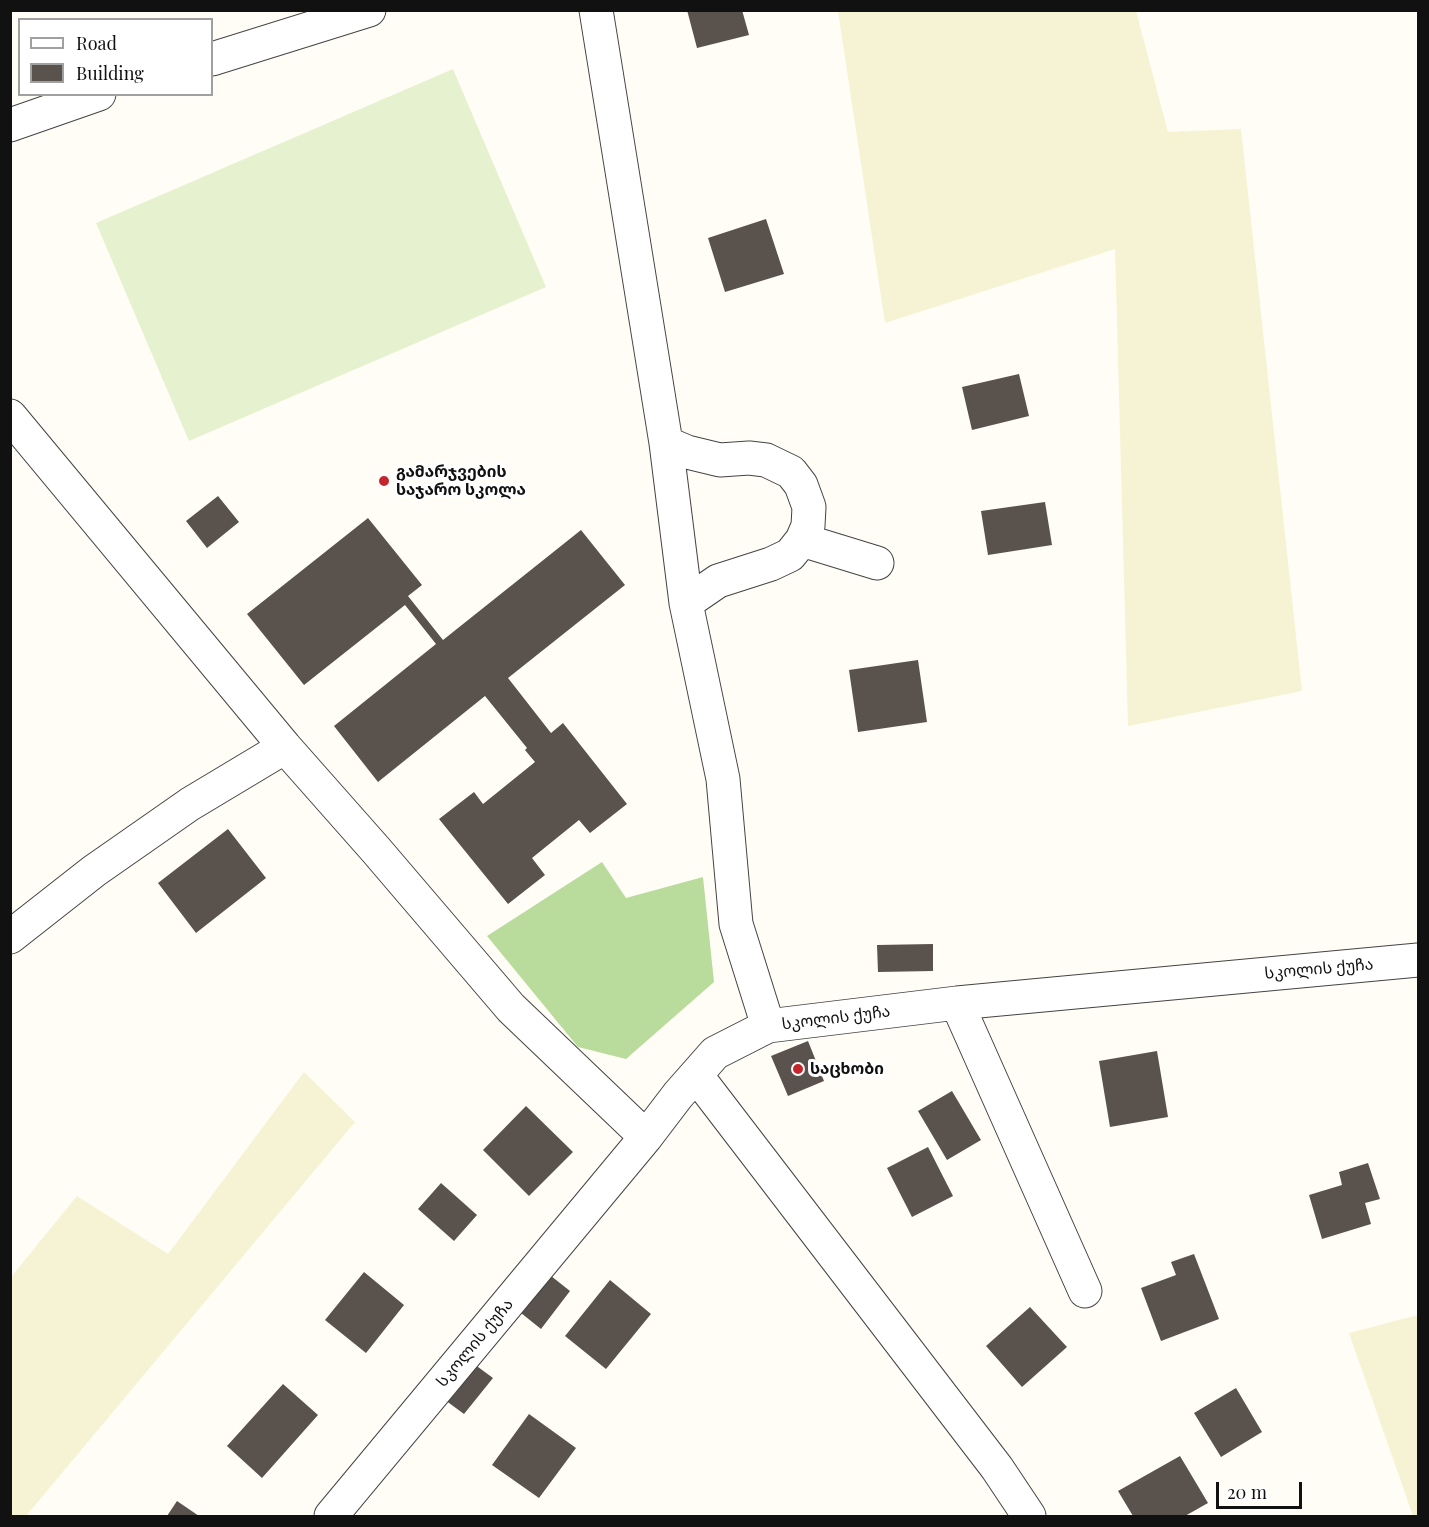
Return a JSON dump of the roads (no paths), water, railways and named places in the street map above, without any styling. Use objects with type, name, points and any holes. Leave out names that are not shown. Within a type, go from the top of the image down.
[{"type":"street","points":[[213,59],[369,10]]},
{"type":"street","points":[[596,10],[666,443],[686,603],[723,778],[736,924],[768,1026]]},
{"type":"street","points":[[10,125],[93,96]]},
{"type":"street","points":[[10,417],[285,747],[511,1008],[646,1137]]},
{"type":"street","points":[[666,443],[687,452],[720,460]]},
{"type":"street","points":[[672,494],[683,476],[698,466],[720,460],[749,458],[766,460],[791,472],[801,485],[809,507],[808,526],[802,540],[790,555],[771,564],[718,581],[686,603]]},
{"type":"street","points":[[802,540],[878,563]]},
{"type":"street","points":[[10,937],[94,871],[171,817],[285,747]]},
{"type":"street","name":"სკოლის ქუჩა","points":[[331,1516],[715,1053],[768,1026],[957,1003],[1419,960]]},
{"type":"street","points":[[957,1003],[1085,1291]]},
{"type":"street","points":[[696,1075],[997,1468],[1029,1516]]},
{"type":"place","name":"გამარჯვების საჯარო სკოლა","points":[[384,481]]},
{"type":"place","name":"საცხობი","points":[[798,1069]]}]
